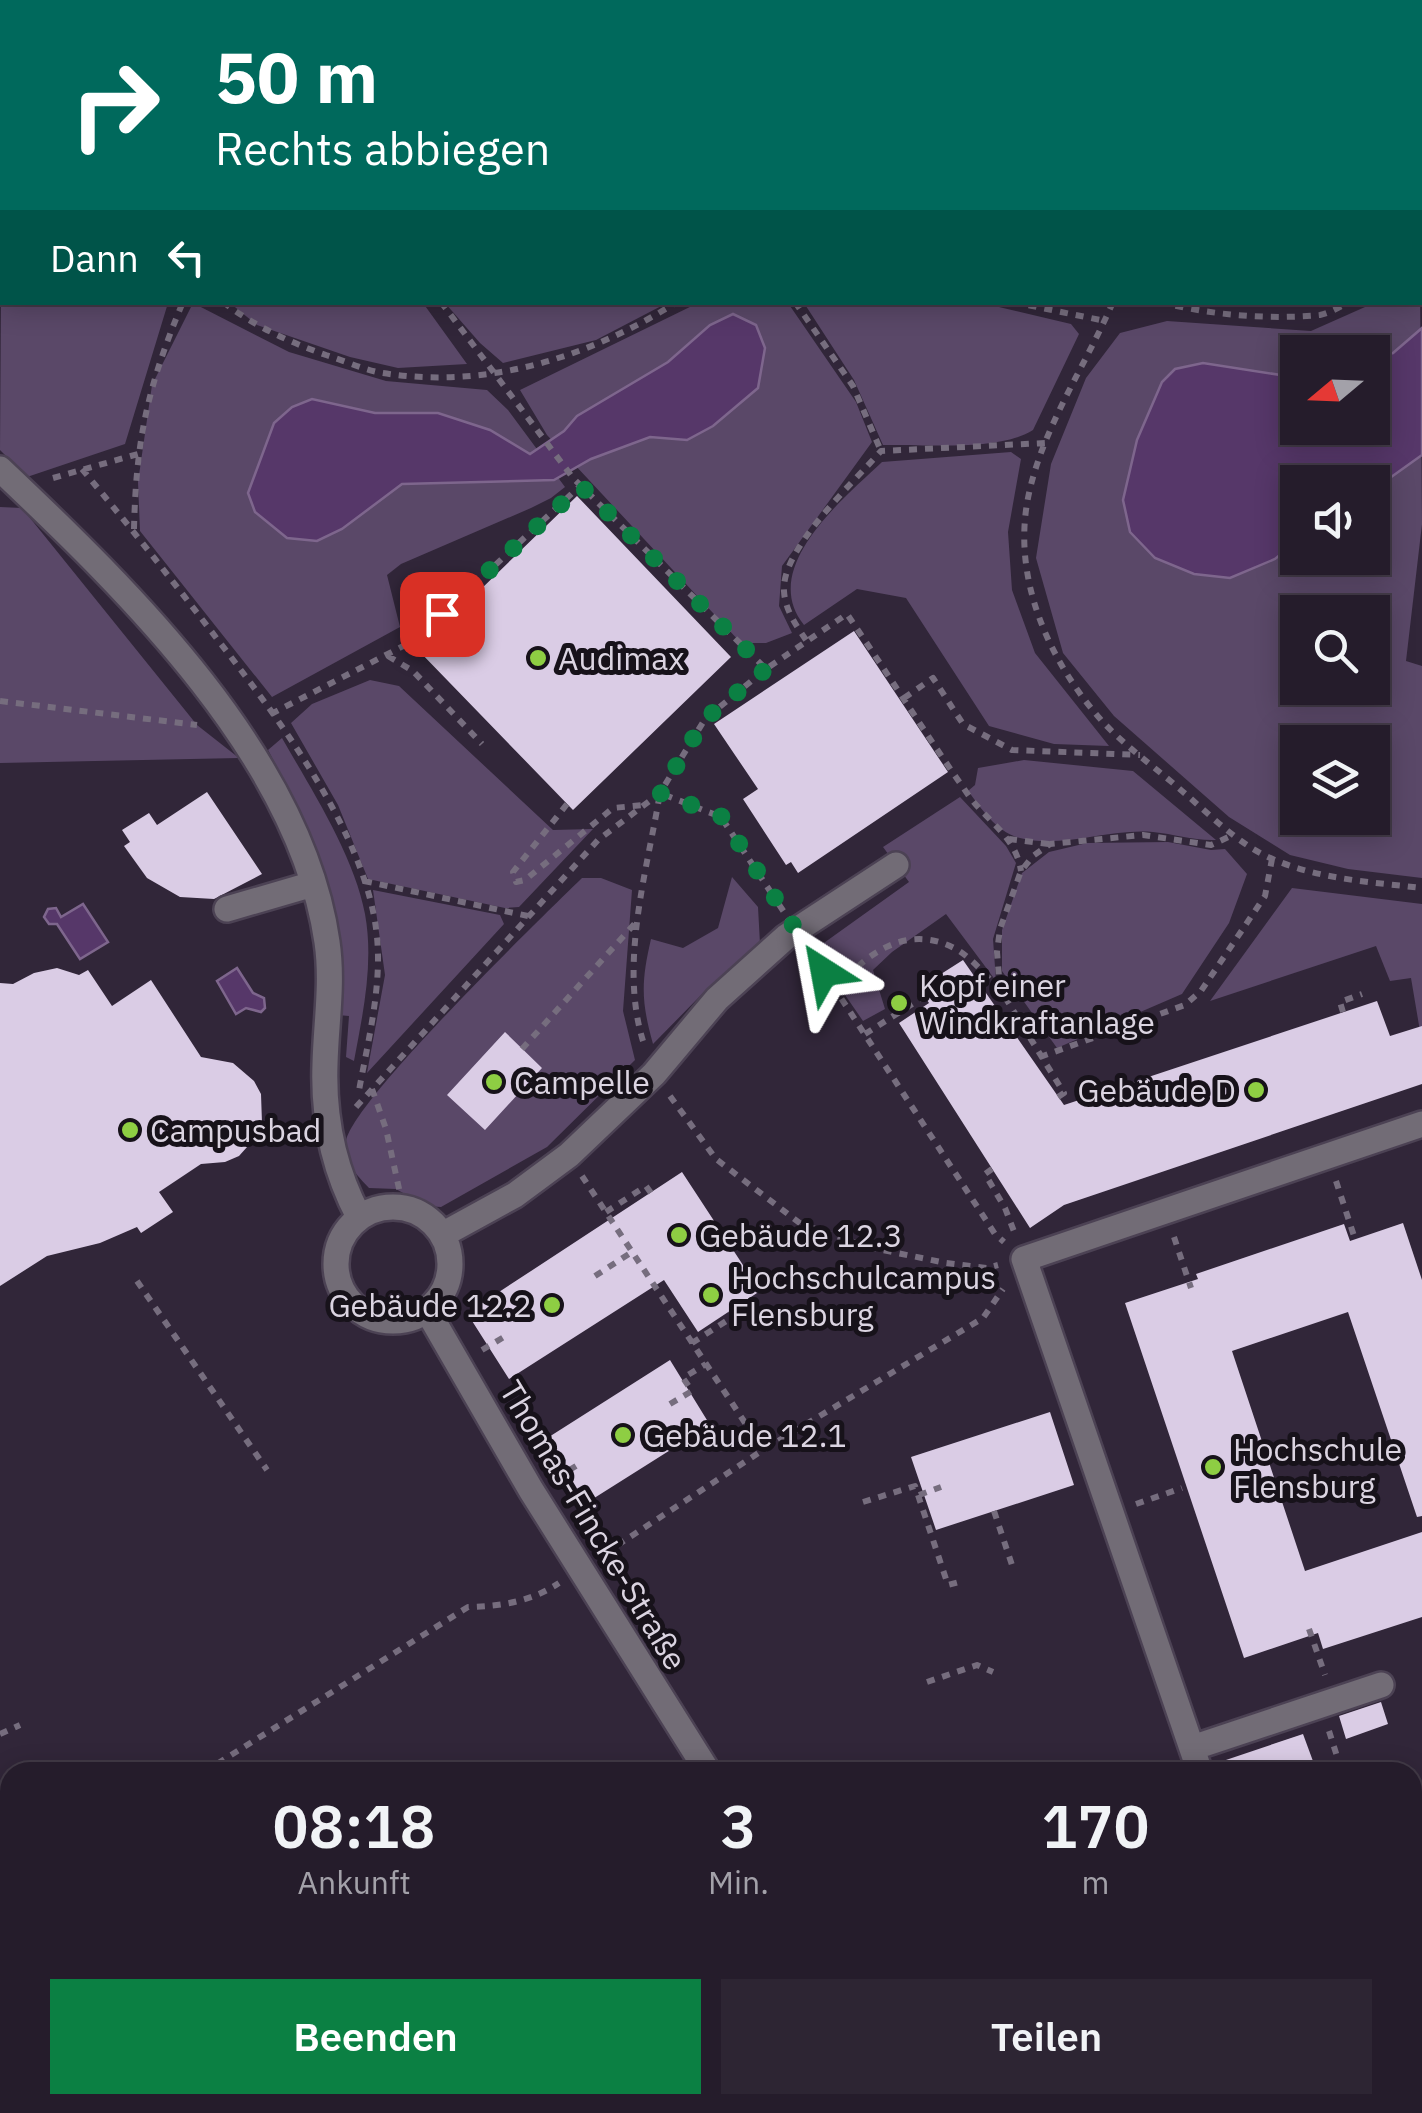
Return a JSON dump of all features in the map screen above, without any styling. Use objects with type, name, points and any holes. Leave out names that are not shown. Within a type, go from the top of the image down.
[{"type":"street","points":[[0,469],[132,601],[240,735],[285,812],[313,884],[327,942],[327,1117],[345,1191],[359,1218]]},
{"type":"street","points":[[442,1234],[514,1195],[569,1155],[654,1074],[718,998],[786,937],[896,865]]},
{"type":"street","points":[[227,909],[313,884]]},
{"type":"street","points":[[1381,1685],[1327,1703],[1196,1760],[1024,1259],[1422,1124]]},
{"type":"street","points":[[382,1207],[403,1207],[427,1217],[442,1234],[450,1257],[450,1275],[440,1296],[427,1310],[404,1320],[380,1319],[360,1310],[348,1298],[336,1263],[345,1233],[359,1218],[382,1207]]},
{"type":"street","name":"Thomas-Fincke-Straße","points":[[427,1310],[580,1569],[702,1762]]},
{"type":"path","points":[[134,530],[144,415],[158,361],[182,305]]},
{"type":"path","points":[[228,305],[242,317],[294,344],[375,372],[441,378],[495,374],[563,358],[629,332],[672,305]]},
{"type":"path","points":[[442,305],[572,478],[766,669]]},
{"type":"path","points":[[798,305],[852,386],[881,451]]},
{"type":"path","points":[[1028,305],[1105,321]]},
{"type":"path","points":[[1112,305],[1045,443],[1028,499],[1025,562],[1038,619],[1065,674],[1104,722],[1233,835],[1272,859],[1336,878],[1422,888]]},
{"type":"path","points":[[1170,305],[1264,316],[1324,314],[1344,305]]},
{"type":"path","points":[[806,640],[788,612],[784,580],[795,553],[807,537],[881,451],[1045,443]]},
{"type":"path","points":[[20,488],[138,454]]},
{"type":"path","points":[[0,701],[197,725],[240,735],[290,702],[415,640],[581,486]]},
{"type":"path","points":[[1020,871],[1018,853],[1009,839],[971,798],[847,614],[766,669],[705,719],[660,793],[639,919],[635,1016],[654,1074],[716,1159],[801,1224],[868,1247],[946,1263],[987,1268],[1024,1259]]},
{"type":"path","points":[[387,655],[413,671],[482,744]]},
{"type":"path","points":[[904,698],[933,678],[963,724],[1012,750],[1142,755]]},
{"type":"path","points":[[327,1117],[356,1108],[598,840],[660,793]]},
{"type":"path","points":[[660,793],[721,816],[995,1234]]},
{"type":"path","points":[[568,804],[513,872],[516,882],[526,880],[613,808],[645,804]]},
{"type":"path","points":[[1009,839],[1050,844],[1143,835],[1211,845],[1233,835]]},
{"type":"path","points":[[1000,990],[1000,928],[1020,871],[1050,844]]},
{"type":"path","points":[[1040,1057],[1185,1005],[1200,991],[1264,896],[1272,859]]},
{"type":"path","points":[[364,881],[529,916]]},
{"type":"path","points":[[522,1049],[639,919]]},
{"type":"path","points":[[836,990],[858,963],[895,943],[921,940],[950,946],[970,959],[1000,990],[1064,1093],[1058,1097]]},
{"type":"path","points":[[1343,1012],[1340,1002],[1362,994]]},
{"type":"path","points":[[864,1034],[924,996]]},
{"type":"path","points":[[372,1089],[386,1129],[403,1207]]},
{"type":"path","points":[[569,1155],[763,1450]]},
{"type":"path","points":[[1328,1156],[1356,1239]]},
{"type":"path","points":[[992,1169],[984,1174],[1005,1208]]},
{"type":"path","points":[[606,1212],[646,1186],[650,1192]]},
{"type":"path","points":[[1165,1211],[1191,1288]]},
{"type":"path","points":[[595,1276],[632,1252]]},
{"type":"path","points":[[137,1281],[266,1470]]},
{"type":"path","points":[[692,1343],[734,1316],[730,1311]]},
{"type":"path","points":[[220,1762],[468,1607],[507,1606],[545,1592],[763,1450],[983,1318]]},
{"type":"path","points":[[670,1404],[692,1391],[684,1378],[706,1364]]},
{"type":"path","points":[[863,1502],[916,1486],[948,1585],[963,1581]]},
{"type":"path","points":[[918,1495],[942,1488]]},
{"type":"path","points":[[1111,1512],[1182,1488]]},
{"type":"path","points":[[994,1512],[1012,1565]]},
{"type":"path","points":[[1309,1628],[1340,1762]]},
{"type":"path","points":[[927,1682],[977,1665],[993,1672]]},
{"type":"path","points":[[0,1734],[20,1725]]},
{"type":"shaded area","points":[[1,305],[167,305],[125,444],[27,477],[0,450]]},
{"type":"shaded area","points":[[192,305],[197,305],[289,352],[386,381],[487,390],[508,410],[565,487],[531,508],[401,564],[387,575],[400,627],[272,697],[140,531],[138,482],[152,385]]},
{"type":"shaded area","points":[[232,305],[424,305],[467,364],[398,368],[350,357],[257,325]]},
{"type":"shaded area","points":[[447,305],[663,305],[596,340],[503,363]]},
{"type":"shaded area","points":[[694,305],[789,305],[856,402],[872,442],[782,566],[779,606],[792,633],[766,643],[741,643],[547,435],[520,390]]},
{"type":"shaded area","points":[[805,305],[990,305],[1071,324],[1079,334],[1033,430],[1001,441],[883,445],[854,380]]},
{"type":"shaded area","points":[[1370,305],[1420,305],[1422,524],[1406,661],[1422,666],[1422,878],[1348,869],[1290,855],[1229,817],[1114,716],[1063,653],[1036,558],[1051,464],[1086,378],[1120,333],[1167,321],[1311,331]]},
{"type":"shaded area","points":[[733,314],[756,325],[765,348],[758,388],[713,426],[687,440],[650,437],[591,459],[554,480],[402,484],[342,529],[317,541],[287,538],[255,512],[248,493],[274,423],[292,407],[312,399],[375,413],[438,413],[490,430],[530,454],[564,431],[577,416],[668,362],[710,325]]},
{"type":"shaded area","points":[[1422,328],[1422,455],[1390,478],[1390,465],[1280,465],[1280,555],[1275,559],[1230,578],[1194,574],[1155,558],[1130,532],[1123,500],[1137,440],[1162,382],[1175,369],[1203,363],[1280,375],[1280,445],[1390,445],[1393,353]]},
{"type":"shaded area","points":[[1011,452],[1021,459],[1008,532],[1012,590],[1035,653],[1109,746],[1054,744],[989,726],[906,598],[857,589],[804,625],[793,603],[791,581],[811,536],[882,462]]},
{"type":"shaded area","points":[[0,507],[22,508],[197,725],[239,758],[0,763]]},
{"type":"shaded area","points":[[370,680],[399,686],[553,830],[593,829],[519,907],[505,908],[368,879],[338,805],[291,723],[312,704]]},
{"type":"shaded area","points":[[282,738],[342,846],[365,914],[368,969],[354,1061],[346,1057],[349,1016],[338,1015],[338,945],[324,878],[299,813],[268,750]]},
{"type":"shaded area","points":[[1024,760],[1133,771],[1216,840],[1153,832],[1052,841],[1011,835],[990,819],[968,791],[975,785],[978,768]]},
{"type":"shaded area","points":[[960,797],[1006,846],[1016,863],[993,939],[996,981],[946,914],[873,970],[885,1009],[863,1021],[814,950],[909,882],[883,847]]},
{"type":"shaded area","points":[[1168,842],[1225,849],[1247,874],[1229,923],[1182,994],[1057,1048],[1002,971],[1002,930],[1022,873],[1049,852],[1087,843]]},
{"type":"shaded area","points":[[732,877],[758,907],[760,944],[708,988],[653,1044],[644,991],[651,939],[683,948],[718,928]]},
{"type":"shaded area","points":[[582,878],[601,878],[632,890],[623,1011],[635,1060],[547,1147],[441,1207],[426,1206],[396,1189],[369,1188],[347,1156],[346,1142],[356,1121],[451,1009]]},
{"type":"shaded area","points":[[1292,888],[1422,904],[1422,1043],[1411,978],[1390,981],[1376,946],[1210,1001]]},
{"type":"shaded area","points":[[373,890],[500,915],[504,924],[367,1073],[385,975]]},
{"type":"shaded area","points":[[83,904],[108,942],[80,959],[57,924],[49,924],[44,917],[48,909],[56,908],[61,917]]},
{"type":"shaded area","points":[[237,968],[253,993],[264,998],[265,1008],[261,1012],[246,1008],[236,1014],[217,981]]},
{"type":"building","name":"Audimax","points":[[577,496],[731,657],[573,810],[418,650]]},
{"type":"building","points":[[854,631],[948,772],[798,873],[791,862],[786,865],[743,799],[758,789],[714,724]]},
{"type":"building","points":[[207,792],[262,874],[214,899],[180,897],[147,878],[124,846],[130,842],[122,830],[149,813],[157,825]]},
{"type":"building","name":"Gebäude D","points":[[963,960],[1064,1105],[1377,1001],[1390,1036],[1422,1026],[1422,1084],[1064,1205],[1030,1228],[899,1023],[929,1003],[919,988]]},
{"type":"building","name":"Campusbad","points":[[57,968],[79,975],[88,970],[112,1006],[151,980],[201,1057],[233,1063],[254,1081],[261,1094],[262,1123],[256,1137],[239,1156],[201,1164],[159,1192],[173,1212],[141,1233],[137,1227],[100,1243],[47,1256],[0,1286],[0,983],[13,984],[34,973]]},
{"type":"building","name":"Campelle","points":[[505,1032],[542,1068],[485,1130],[447,1095]]},
{"type":"building","points":[[682,1172],[760,1291],[698,1332],[664,1280],[509,1379],[467,1313]]},
{"type":"building","points":[[1403,1223],[1422,1280],[1422,1516],[1417,1517],[1348,1312],[1232,1351],[1305,1571],[1422,1532],[1422,1617],[1323,1649],[1318,1633],[1244,1658],[1125,1303],[1198,1279],[1196,1274],[1344,1224],[1350,1241]]},
{"type":"building","name":"Gebäude 12.1","points":[[670,1360],[710,1425],[580,1507],[541,1442]]},
{"type":"building","points":[[1050,1412],[1074,1485],[936,1530],[911,1457]]},
{"type":"building","points":[[1381,1702],[1388,1724],[1346,1739],[1339,1716]]},
{"type":"building","points":[[1303,1734],[1313,1762],[1220,1762]]},
{"type":"place","name":"Audimax","points":[[538,658]]},
{"type":"place","name":"Kopf einer Windkraftanlage","points":[[899,1003]]},
{"type":"place","name":"Campelle","points":[[494,1082]]},
{"type":"place","name":"Gebäude D","points":[[1256,1090]]},
{"type":"place","name":"Campusbad","points":[[130,1130]]},
{"type":"place","name":"Gebäude 12.3","points":[[679,1235]]},
{"type":"place","name":"Hochschulcampus Flensburg","points":[[711,1295]]},
{"type":"place","name":"Gebäude 12.2","points":[[552,1305]]},
{"type":"place","name":"Gebäude 12.1","points":[[623,1435]]},
{"type":"place","name":"Hochschule Flensburg","points":[[1213,1467]]},
{"type":"route","points":[[442,614],[581,486],[766,669],[705,719],[660,793],[721,816],[824,972]]}]
